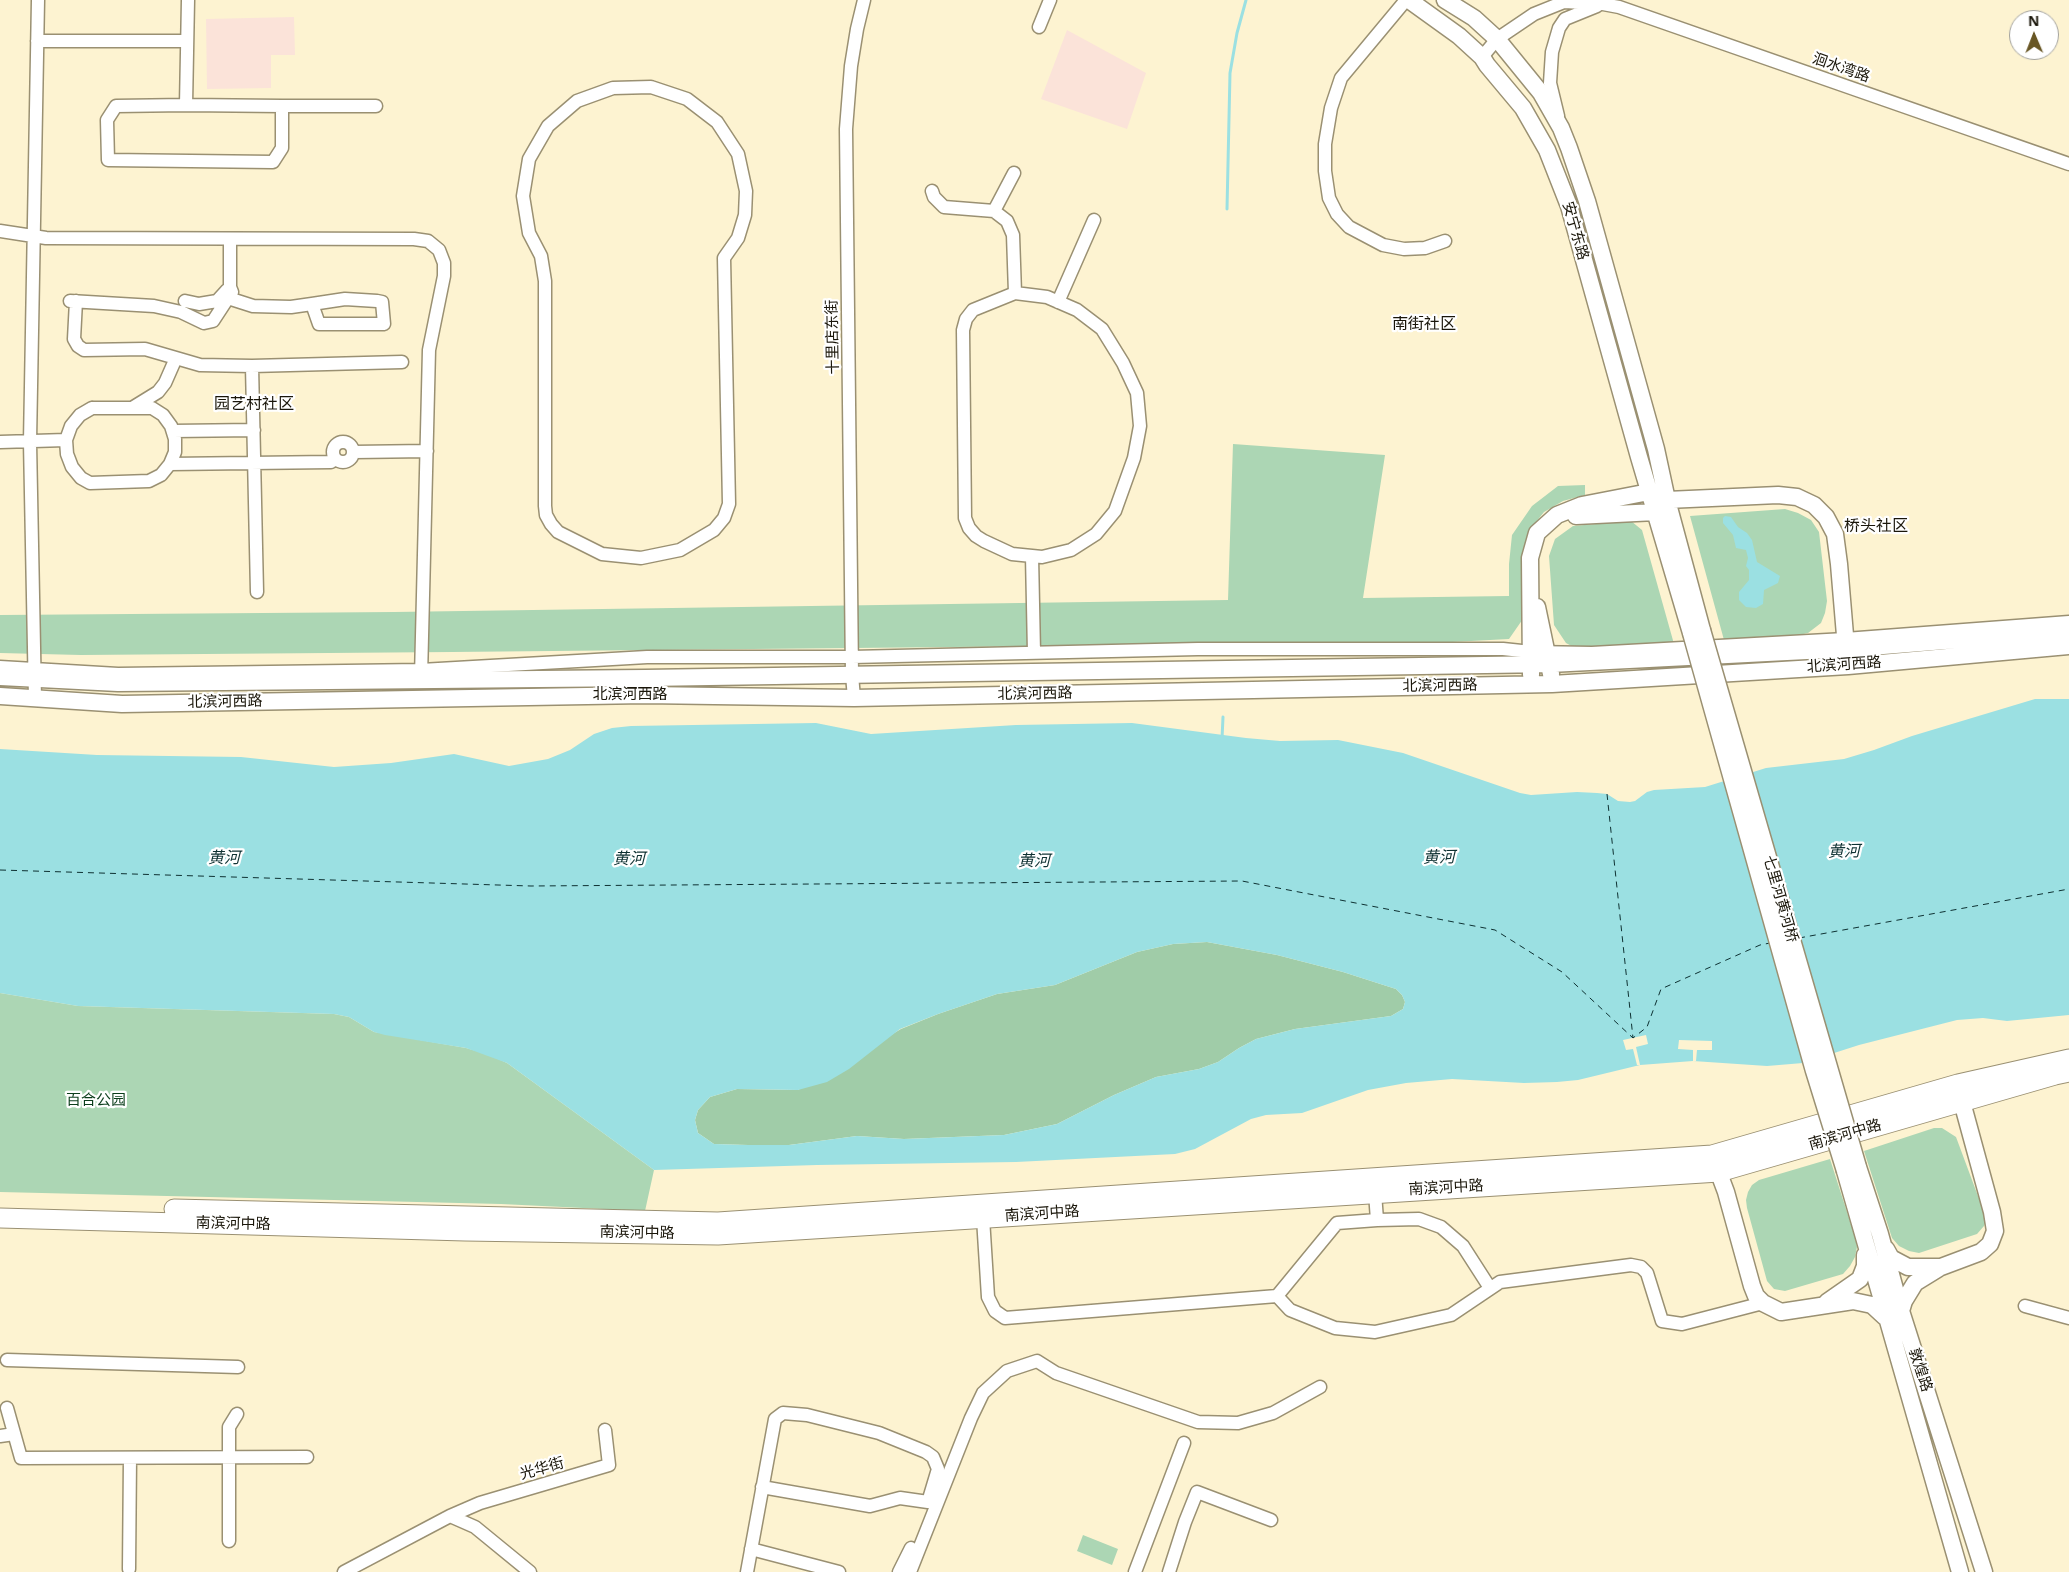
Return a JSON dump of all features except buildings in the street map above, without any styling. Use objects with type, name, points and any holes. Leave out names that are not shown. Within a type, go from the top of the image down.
[{"type":"highway","name":"南滨河中路","points":[[0,1218],[466,1231],[718,1235],[1375,1193],[1715,1164],[2069,1059]]},
{"type":"highway","name":"南滨河中路","points":[[1959,1093],[2069,1072]]},
{"type":"highway","name":"南滨河中路","points":[[0,1205],[718,1222],[1715,1164]]},
{"type":"main road","name":"安宁东路","points":[[1408,0],[1459,36],[1482,57],[1487,66],[1523,108],[1547,150],[1569,206],[1649,492],[1665,508]]},
{"type":"main road","points":[[1444,0],[1474,18],[1497,39],[1541,93],[1561,128],[1590,210],[1656,448],[1665,508]]},
{"type":"main road","points":[[1552,684],[1539,658],[1530,558],[1537,533],[1557,515],[1582,505],[1649,492]]},
{"type":"main road","points":[[1531,684],[1539,658],[1535,555],[1549,530],[1574,516],[1778,495],[1798,497],[1814,505],[1826,517],[1835,534],[1839,564],[1839,645],[1841,666]]},
{"type":"main road","name":"七里河黄河桥","points":[[1665,508],[1697,632],[1851,1169]]},
{"type":"main road","name":"北滨河西路","points":[[0,677],[34,673],[118,683],[421,675],[852,674],[1539,658],[1839,645],[2069,631]]},
{"type":"main road","name":"北滨河西路","points":[[0,695],[122,704],[645,694],[854,698],[1552,684],[1841,666],[2069,646]]},
{"type":"main road","points":[[0,695],[28,684],[34,673]]},
{"type":"main road","points":[[1902,1311],[1904,1301],[1915,1283],[1941,1266],[1981,1252],[1990,1244],[1995,1231],[1992,1212],[1959,1093]]},
{"type":"main road","points":[[1715,1164],[1752,1286],[1756,1296],[1763,1303],[1781,1312],[1853,1300],[1872,1305],[1885,1317]]},
{"type":"main road","name":"敦煌路","points":[[1851,1169],[1880,1234],[1902,1311],[1984,1572]]},
{"type":"main road","name":"敦煌路","points":[[1851,1169],[1865,1246],[1960,1572]]},
{"type":"main road","points":[[1880,1234],[1890,1258],[1908,1267],[1941,1266]]},
{"type":"main road","points":[[1825,1304],[1860,1279],[1865,1266],[1865,1246]]},
{"type":"street","points":[[35,699],[30,442],[38,0]]},
{"type":"street","points":[[186,105],[188,0]]},
{"type":"street","name":"十里店东街","points":[[854,698],[852,674],[846,129],[851,66],[864,0]]},
{"type":"street","points":[[1039,27],[1050,0]]},
{"type":"street","points":[[1408,0],[1341,78],[1331,108],[1326,144],[1325,172],[1329,198],[1337,214],[1349,227],[1383,245],[1404,249],[1418,248],[1445,241]]},
{"type":"street","name":"洄水湾路","points":[[1482,57],[1497,39],[1534,14],[1561,1],[1620,7],[2069,164]]},
{"type":"street","points":[[1561,128],[1550,83],[1552,52],[1559,28],[1565,19],[1603,4]]},
{"type":"street","points":[[37,42],[186,41]]},
{"type":"street","points":[[651,87],[687,99],[717,122],[738,154],[746,191],[745,215],[738,238],[724,258],[729,504],[724,518],[714,530],[680,550],[641,558],[602,554],[558,532],[546,516],[546,496],[544,281],[540,256],[529,233],[523,196],[529,158],[548,126],[577,101],[613,88],[651,87]]},
{"type":"street","points":[[282,106],[282,148],[273,162],[108,160],[107,120],[116,106],[186,105],[376,106]]},
{"type":"street","points":[[994,211],[1014,173]]},
{"type":"street","points":[[932,191],[939,203],[944,207],[994,211],[1006,221],[1013,235],[1015,294]]},
{"type":"street","points":[[1058,302],[1094,220]]},
{"type":"street","points":[[0,231],[46,238],[414,239],[428,241],[439,250],[444,263],[444,276],[429,350],[421,675],[648,657],[852,657],[1198,649],[1503,649],[1539,658]]},
{"type":"street","points":[[230,239],[229,292],[213,321],[204,323],[181,312],[154,306],[73,301],[74,339],[78,346],[84,350],[145,349],[200,365],[252,366],[402,362]]},
{"type":"street","points":[[184,301],[198,304],[217,301],[229,292]]},
{"type":"street","points":[[229,292],[253,306],[291,307],[344,299],[382,302],[384,324],[319,324],[312,304]]},
{"type":"street","points":[[1015,294],[1047,298],[1058,302],[1077,310],[1102,329],[1123,363],[1137,393],[1140,426],[1134,458],[1115,511],[1096,534],[1071,550],[1042,557],[1012,554],[976,536],[969,528],[965,518],[963,330],[966,319],[973,310],[1015,294]]},
{"type":"street","points":[[132,408],[158,392],[165,383],[176,358]]},
{"type":"street","points":[[252,366],[257,592]]},
{"type":"street","points":[[92,408],[132,408],[152,408],[163,415],[173,431],[175,439],[175,452],[170,464],[161,475],[150,481],[90,483],[81,478],[72,467],[67,454],[66,440],[71,426],[80,415],[92,408]]},
{"type":"street","points":[[173,431],[254,430]]},
{"type":"street","points":[[0,442],[66,440]]},
{"type":"street","points":[[170,464],[331,462],[335,459],[333,451],[336,444],[344,441],[351,444],[354,452],[427,451]]},
{"type":"street","points":[[1032,556],[1034,653]]},
{"type":"street","points":[[1839,645],[2069,622]]},
{"type":"street","points":[[0,667],[34,673]]},
{"type":"street","points":[[1375,1193],[1376,1220]]},
{"type":"street","points":[[983,1218],[988,1297],[995,1311],[1005,1318],[1277,1296],[1337,1223],[1376,1220],[1419,1220],[1441,1227],[1463,1246],[1490,1288]]},
{"type":"street","points":[[1277,1296],[1290,1310],[1335,1328],[1375,1332],[1451,1315],[1500,1282],[1631,1265],[1641,1267],[1647,1273],[1662,1321],[1682,1324],[1763,1303]]},
{"type":"street","points":[[2025,1306],[2069,1318]]},
{"type":"street","points":[[6,1360],[238,1367]]},
{"type":"street","points":[[910,1572],[970,1418],[983,1393],[1007,1371],[1037,1360],[1056,1373],[1198,1422],[1238,1423],[1273,1413],[1320,1387]]},
{"type":"street","points":[[7,1408],[21,1458],[307,1457]]},
{"type":"street","points":[[747,1572],[775,1419],[783,1413],[807,1415],[879,1433],[934,1457],[938,1469],[928,1502],[910,1552],[899,1572]]},
{"type":"street","points":[[229,1541],[229,1427],[236,1414]]},
{"type":"street","name":"光华街","points":[[344,1572],[450,1516],[480,1503],[609,1465],[606,1430]]},
{"type":"street","points":[[0,1436],[14,1434]]},
{"type":"street","points":[[1135,1572],[1184,1442]]},
{"type":"street","points":[[129,1569],[130,1458]]},
{"type":"street","points":[[762,1487],[870,1506],[900,1498],[928,1502]]},
{"type":"street","points":[[1169,1572],[1197,1492],[1271,1520]]},
{"type":"street","points":[[450,1516],[475,1527],[530,1572]]},
{"type":"street","points":[[751,1549],[839,1572]]},
{"type":"shaded area","points":[[294,17],[295,55],[271,55],[271,88],[207,89],[206,19]]},
{"type":"shaded area","points":[[1067,30],[1146,73],[1127,129],[1041,99]]},
{"type":"green space","points":[[1233,444],[1385,455],[1363,598],[1509,596],[1509,564],[1512,535],[1532,506],[1558,486],[1585,485],[1585,495],[1563,501],[1544,512],[1532,527],[1525,616],[1509,639],[1452,642],[452,652],[81,655],[0,653],[0,615],[394,612],[1228,600]]},
{"type":"green space","points":[[1785,509],[1811,520],[1819,532],[1827,601],[1821,623],[1808,633],[1794,636],[1724,640],[1690,516]]},
{"type":"green space","points":[[1631,521],[1642,530],[1674,644],[1579,650],[1566,643],[1554,625],[1549,556],[1555,539],[1573,526]]},
{"type":"green space","points":[[1207,942],[1277,955],[1343,972],[1396,989],[1402,995],[1405,1002],[1403,1009],[1391,1016],[1295,1029],[1256,1039],[1218,1062],[1199,1069],[1156,1077],[1114,1095],[1057,1124],[1004,1135],[904,1139],[857,1136],[789,1145],[748,1145],[714,1144],[698,1133],[695,1120],[698,1110],[710,1097],[737,1089],[798,1090],[901,1029],[938,1014],[997,994],[1055,985],[1137,952],[1173,944]]},
{"type":"green space","name":"百合公园","points":[[0,993],[78,1006],[334,1014],[349,1017],[374,1032],[466,1048],[487,1054],[507,1063],[654,1170],[645,1211],[501,1204],[0,1192]]},
{"type":"green space","points":[[1934,1128],[1942,1128],[1956,1137],[1986,1221],[1977,1234],[1919,1253],[1899,1246],[1892,1238],[1864,1151]]},
{"type":"green space","points":[[1830,1159],[1855,1237],[1857,1247],[1855,1257],[1843,1274],[1785,1291],[1774,1289],[1767,1281],[1747,1208],[1748,1192],[1752,1185],[1759,1180]]},
{"type":"green space","points":[[1083,1535],[1118,1549],[1112,1565],[1077,1551]]},
{"type":"water","points":[[1725,516],[1731,517],[1738,527],[1747,533],[1752,540],[1757,562],[1780,576],[1778,583],[1764,590],[1763,604],[1756,608],[1746,607],[1739,600],[1739,592],[1749,580],[1749,570],[1746,566],[1748,558],[1746,550],[1736,548],[1733,535],[1723,523]]},
{"type":"water","name":"黄河","points":[[2035,699],[2069,699],[2069,1015],[2007,1021],[1983,1018],[1957,1020],[1859,1045],[1803,1063],[1767,1066],[1693,1061],[1640,1065],[1578,1080],[1557,1082],[1524,1083],[1452,1079],[1406,1083],[1368,1090],[1302,1113],[1266,1115],[1251,1119],[1195,1149],[1175,1154],[1016,1162],[654,1170],[507,1063],[466,1048],[385,1035],[374,1032],[349,1017],[334,1014],[78,1006],[0,993],[0,749],[97,755],[241,757],[334,767],[391,763],[454,754],[509,766],[548,759],[570,750],[594,734],[612,728],[631,726],[816,723],[871,734],[1016,725],[1132,723],[1280,741],[1338,740],[1403,753],[1520,793],[1531,795],[1577,792],[1597,793],[1607,794],[1618,801],[1630,802],[1654,790],[1705,787],[1766,768],[1844,759],[1912,736]],"holes":[[[1207,942],[1277,955],[1343,972],[1396,989],[1402,995],[1405,1002],[1403,1009],[1391,1016],[1295,1029],[1256,1039],[1218,1062],[1199,1069],[1156,1077],[1114,1095],[1057,1124],[1004,1135],[904,1139],[857,1136],[789,1145],[748,1145],[714,1144],[698,1133],[695,1120],[698,1110],[710,1097],[737,1089],[798,1090],[827,1082],[849,1069],[900,1029],[997,994],[1055,985],[1137,952],[1173,944]]]},
{"type":"pier","points":[[1646,1035],[1648,1044],[1636,1047],[1640,1065],[1637,1065],[1633,1049],[1626,1050],[1623,1040]]},
{"type":"pier","points":[[1679,1040],[1712,1041],[1712,1050],[1697,1050],[1696,1061],[1693,1061],[1693,1050],[1678,1049]]},
{"type":"waterway","points":[[1227,209],[1230,73],[1237,33],[1246,0]]},
{"type":"waterway","points":[[1222,739],[1223,717]]},
{"type":"ferry route","points":[[1607,794],[1633,1038],[1647,1027],[1661,989],[1760,945],[1770,943]]},
{"type":"ferry route","points":[[0,870],[531,886],[1242,881],[1495,930],[1562,972],[1633,1038]]},
{"type":"ferry route","points":[[1799,938],[2069,889]]},
{"type":"district","name":"南街社区","points":[[1424,324]]},
{"type":"district","name":"园艺村社区","points":[[254,404]]},
{"type":"district","name":"桥头社区","points":[[1876,526]]}]
